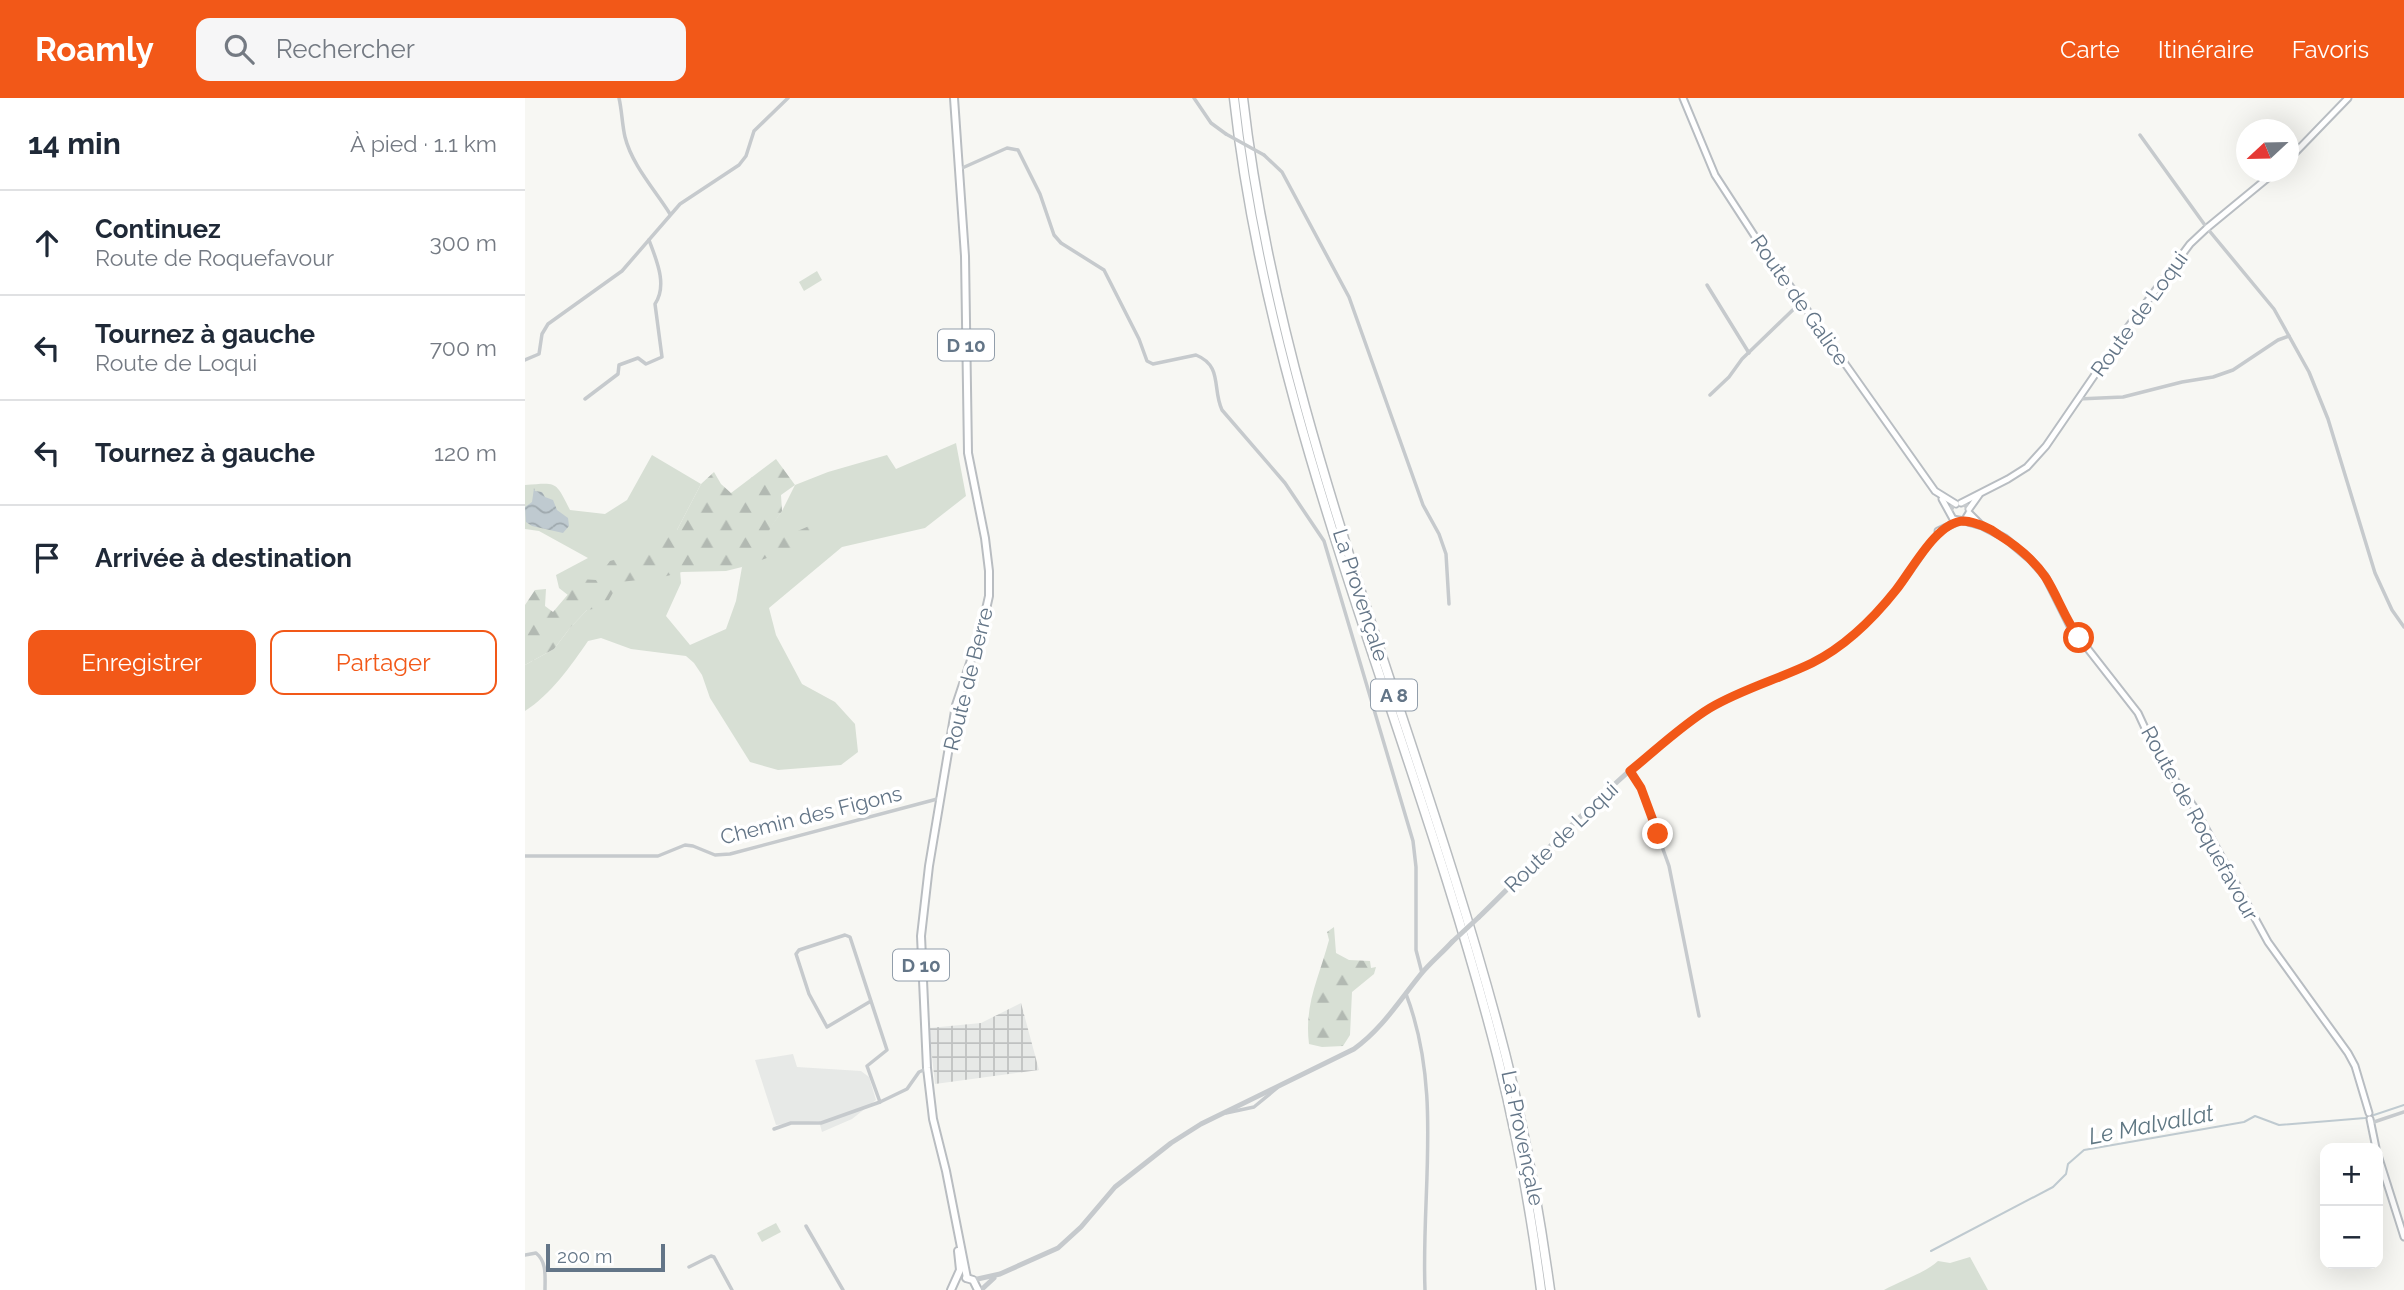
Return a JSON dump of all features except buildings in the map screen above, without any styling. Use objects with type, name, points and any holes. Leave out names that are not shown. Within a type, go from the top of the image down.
[{"type":"highway","name":"La Provençale","points":[[1234,98],[1255,237],[1282,362],[1339,558],[1441,865],[1480,992],[1515,1132],[1541,1290]]},
{"type":"highway","name":"La Provençale","points":[[1243,98],[1263,234],[1291,358],[1333,510],[1445,849],[1488,989],[1523,1130],[1550,1290]]},
{"type":"main road","name":"Route de Berre","points":[[954,98],[965,256],[968,453],[985,538],[989,583],[982,627],[956,705],[929,866],[921,936],[927,1068],[958,1252],[960,1270],[956,1280]]},
{"type":"main road","name":"Route de Galice","points":[[1683,98],[1715,175],[1950,514],[1960,522]]},
{"type":"main road","points":[[2299,148],[2348,98]]},
{"type":"main road","name":"Route de Loqui","points":[[1958,503],[2020,473],[2046,446],[2165,275],[2207,228],[2262,182]]},
{"type":"main road","points":[[1938,531],[1960,522],[1981,493]]},
{"type":"main road","points":[[1937,494],[1958,503]]},
{"type":"main road","points":[[1969,511],[1982,526]]},
{"type":"main road","points":[[1938,531],[1950,514]]},
{"type":"main road","points":[[1960,522],[1982,526]]},
{"type":"main road","name":"Route de Roquefavour","points":[[1982,526],[2014,545],[2045,576],[2070,626],[2138,713],[2157,754],[2194,807],[2268,942],[2348,1053],[2355,1066],[2375,1143]]},
{"type":"main road","name":"Route de Berre","points":[[936,1133],[970,1279],[979,1290]]},
{"type":"main road","points":[[2383,1171],[2404,1237]]},
{"type":"main road","points":[[951,1289],[956,1280],[970,1279]]},
{"type":"street","points":[[619,98],[629,147],[670,214]]},
{"type":"street","points":[[525,360],[540,354],[542,334],[548,324],[619,273],[686,199],[739,165],[746,156],[754,131],[788,98]]},
{"type":"street","points":[[1194,98],[1211,123],[1276,165],[1351,301],[1423,505],[1439,534],[1446,554],[1449,604]]},
{"type":"street","points":[[2140,135],[2207,228],[2274,309],[2309,372],[2328,419],[2375,573],[2392,610],[2404,627]]},
{"type":"street","points":[[959,169],[1007,148],[1018,150],[1039,194],[1054,235],[1061,243],[1104,270],[1139,339],[1147,361],[1153,364],[1196,355],[1205,360],[1217,379],[1217,396],[1222,410],[1280,476],[1321,536],[1413,841],[1416,867],[1416,950],[1422,972]]},
{"type":"street","points":[[585,399],[618,374],[619,365],[638,358],[646,364],[662,357],[655,304],[659,297],[661,274],[649,240]]},
{"type":"street","points":[[1707,285],[1749,353]]},
{"type":"street","points":[[1710,395],[1801,302]]},
{"type":"street","points":[[2078,399],[2123,397],[2213,377],[2233,370],[2278,340],[2289,336]]},
{"type":"street","points":[[1950,514],[1958,503],[1969,511]]},
{"type":"street","name":"Route de Loqui","points":[[1000,1274],[1058,1248],[1081,1227],[1108,1194],[1171,1143],[1365,1041],[1381,1026],[1422,972],[1630,771],[1709,709],[1737,694],[1814,662],[1848,640],[1888,601],[1938,531]]},
{"type":"street","points":[[1630,771],[1641,788],[1669,866],[1699,1016]]},
{"type":"street","name":"Chemin des Figons","points":[[525,856],[658,856],[685,845],[715,855],[730,854],[941,798]]},
{"type":"street","points":[[871,1001],[827,1027],[809,994],[796,954],[799,950],[845,934],[850,937],[871,1001],[887,1050],[867,1066],[880,1102]]},
{"type":"street","points":[[1406,994],[1416,1019],[1429,1118],[1425,1290]]},
{"type":"street","points":[[774,1129],[791,1123],[821,1123],[880,1102],[907,1089],[919,1072],[927,1068]]},
{"type":"street","points":[[2370,1118],[2404,1112]]},
{"type":"street","points":[[806,1226],[843,1290]]},
{"type":"street","points":[[525,1255],[539,1255],[544,1266],[545,1290]]},
{"type":"street","points":[[689,1267],[714,1257],[732,1290]]},
{"type":"street","points":[[970,1279],[1000,1274]]},
{"type":"street","points":[[979,1290],[1000,1274]]},
{"type":"shaded area","points":[[1021,1003],[1039,1070],[935,1084],[929,1028],[981,1023]]},
{"type":"shaded area","points":[[793,1054],[797,1067],[861,1071],[869,1077],[876,1100],[852,1119],[822,1132],[819,1121],[776,1125],[755,1060]]},
{"type":"green space","points":[[817,271],[822,280],[804,291],[799,282]]},
{"type":"green space","points":[[956,443],[966,496],[925,528],[842,547],[769,608],[776,635],[802,684],[835,702],[855,724],[858,752],[841,765],[778,770],[750,762],[710,698],[702,675],[686,656],[631,649],[601,638],[588,641],[551,688],[525,711],[525,665],[554,649],[587,610],[559,588],[556,575],[588,558],[539,531],[525,529],[525,485],[549,484],[558,488],[570,510],[605,514],[627,500],[652,455],[701,484],[677,530],[681,583],[666,616],[690,645],[726,629],[736,601],[742,567],[782,511],[795,485],[828,472],[887,455],[896,469]]},
{"type":"green space","points":[[776,459],[795,485],[781,495],[782,511],[766,535],[767,539],[779,539],[823,520],[826,530],[803,545],[742,567],[726,571],[682,572],[659,578],[619,582],[605,607],[587,610],[554,649],[525,665],[525,605],[535,590],[546,589],[545,606],[553,612],[581,579],[596,580],[610,561],[649,550],[677,530],[701,484],[714,472],[721,484],[731,493]]},
{"type":"green space","points":[[1334,927],[1336,953],[1349,960],[1370,961],[1371,968],[1376,967],[1374,974],[1352,992],[1350,1035],[1343,1046],[1322,1047],[1309,1044],[1310,1004],[1329,940],[1327,932]]},
{"type":"green space","points":[[776,1223],[781,1232],[762,1242],[757,1233]]},
{"type":"green space","points":[[1970,1257],[1988,1290],[1884,1290],[1938,1261],[1950,1263]]},
{"type":"water","points":[[534,488],[553,500],[557,510],[568,518],[569,526],[563,533],[532,526],[526,522],[525,507],[532,502]]},
{"type":"waterway","name":"Le Malvallat","points":[[1931,1251],[2053,1187],[2066,1174],[2068,1164],[2084,1150],[2244,1122],[2255,1116],[2279,1125],[2365,1118],[2404,1105]]},
{"type":"route","points":[[1658,834],[1637,779],[1630,771],[1709,709],[1737,694],[1814,662],[1839,647],[1888,601],[1938,531],[1957,522],[1969,522],[1994,531],[2031,560],[2045,576],[2070,626],[2079,638]]}]
